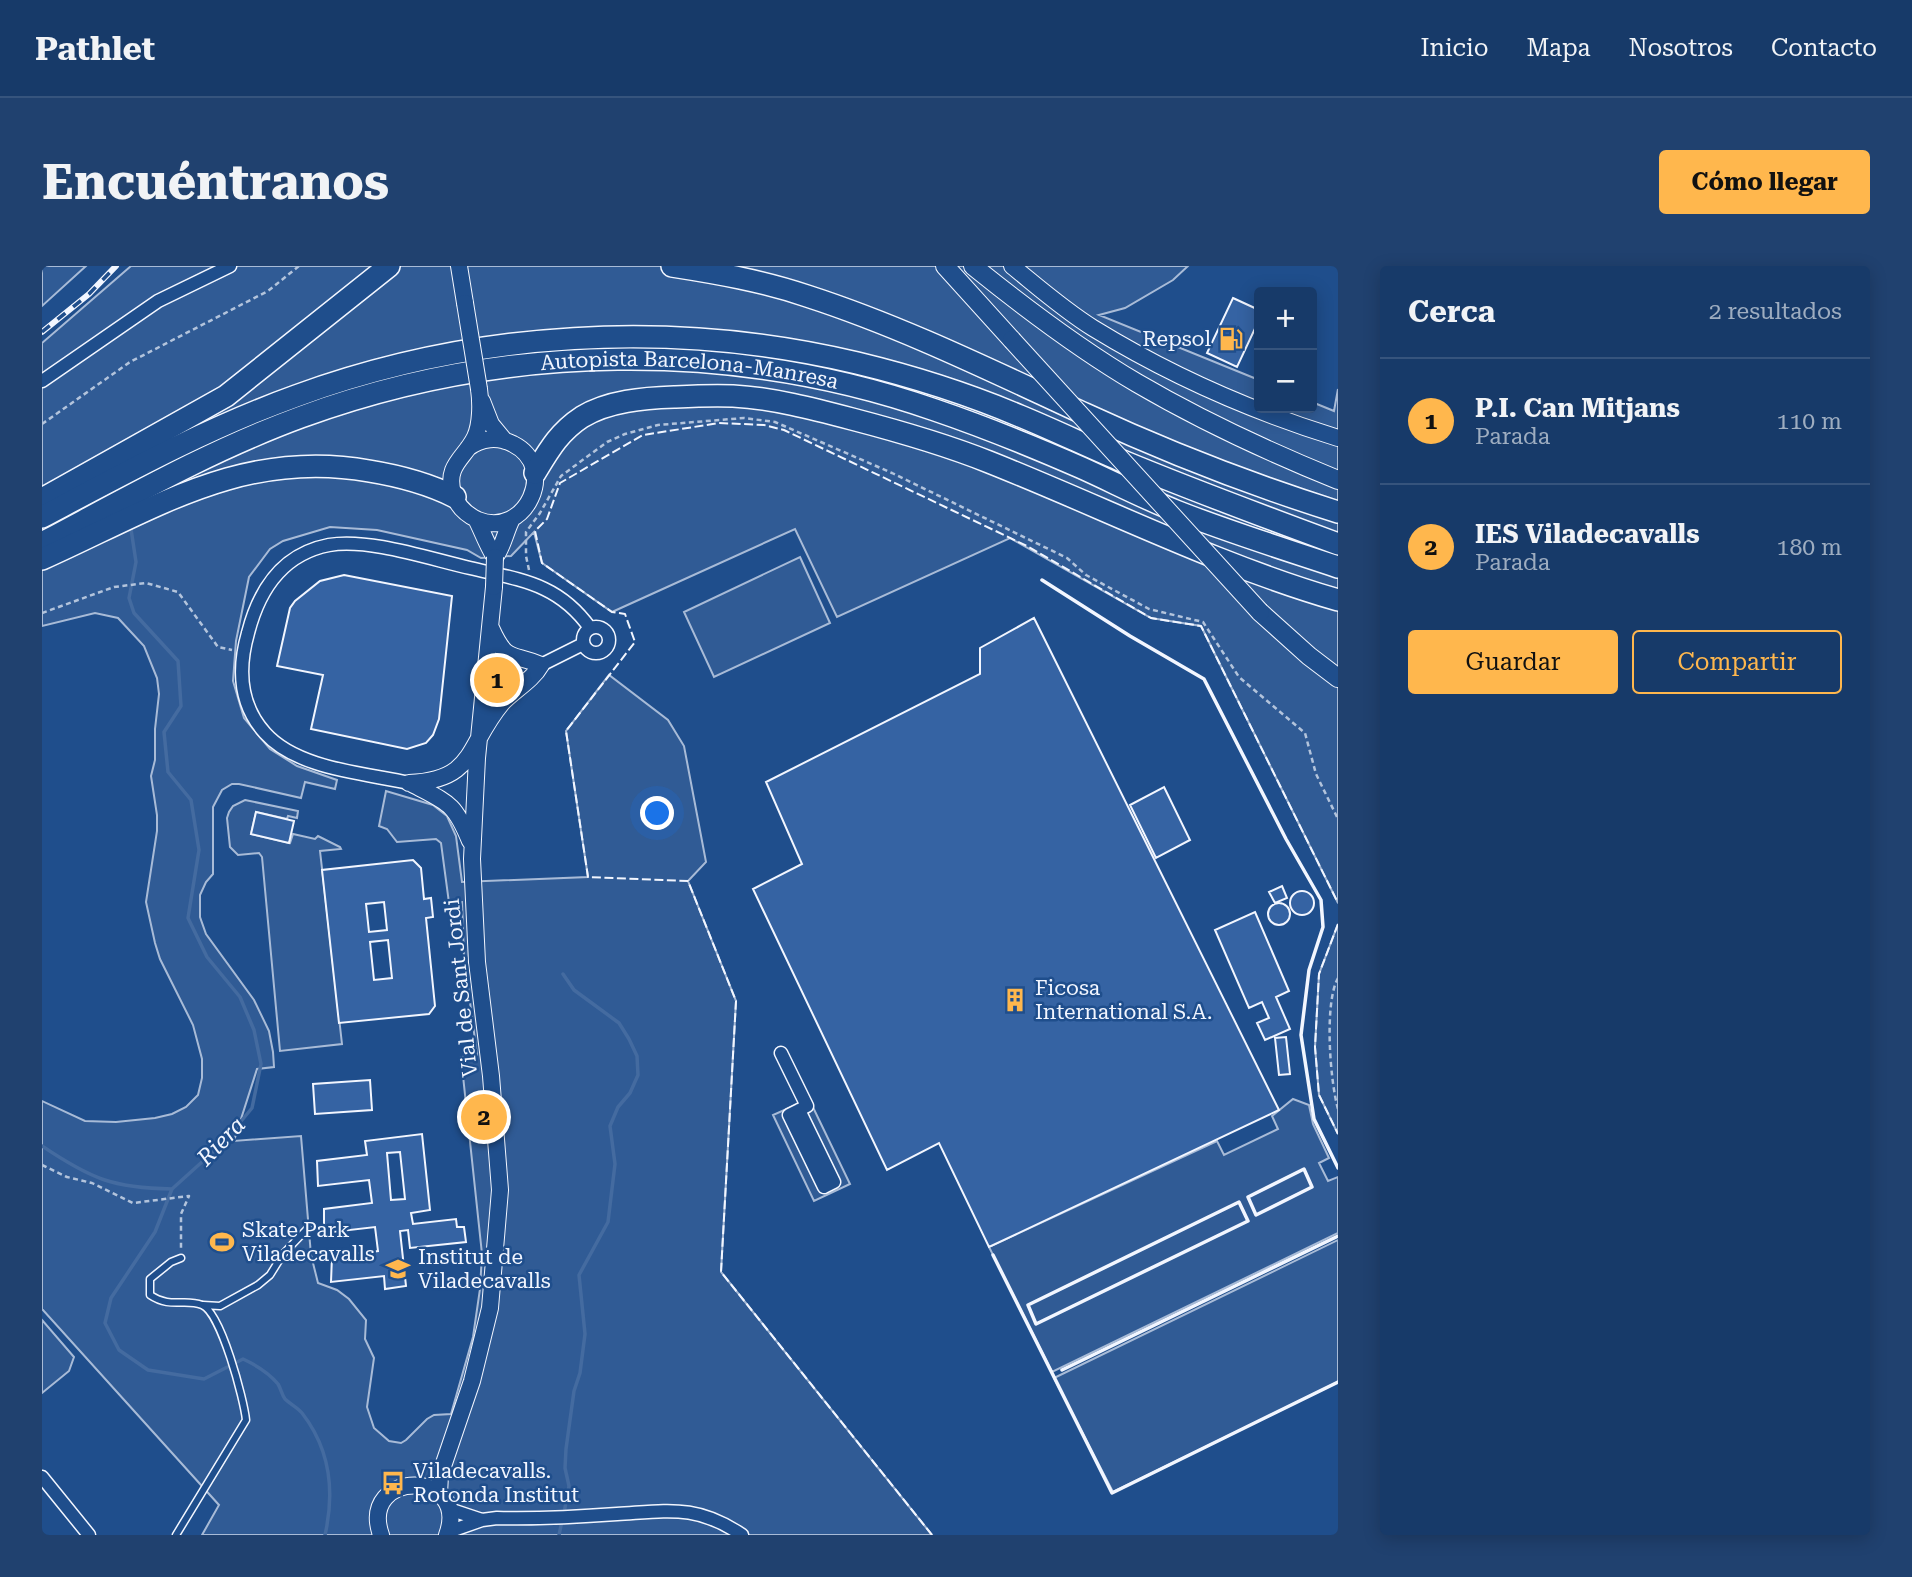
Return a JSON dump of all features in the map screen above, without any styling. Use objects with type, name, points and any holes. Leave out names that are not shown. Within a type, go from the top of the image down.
[{"type":"highway","points":[[42,499],[226,396],[389,266]]},
{"type":"highway","points":[[672,266],[716,272],[828,303],[927,341],[1117,428],[1255,485],[1338,512]]},
{"type":"highway","name":"Autopista Barcelona-Manresa","points":[[42,517],[179,445],[296,396],[358,375],[495,345],[635,336],[766,346],[857,363],[1017,415],[1204,495],[1338,544]]},
{"type":"highway","name":"Autopista Barcelona-Manresa","points":[[42,543],[236,444],[302,417],[363,397],[425,381],[497,368],[633,359],[701,361],[775,370],[891,396],[1021,442],[1196,518],[1338,567]]},
{"type":"highway","points":[[535,473],[560,433],[592,412],[628,402],[659,398],[734,396],[798,406],[929,440],[988,461],[1238,567],[1338,600]]},
{"type":"highway","points":[[1017,415],[1053,420],[1169,468],[1258,498],[1338,518]]},
{"type":"highway","points":[[42,559],[198,487],[243,473],[274,468],[302,465],[355,468],[429,484],[455,497]]},
{"type":"main road","points":[[946,266],[1260,612],[1338,678]]},
{"type":"main road","points":[[973,266],[1053,327],[1136,382],[1239,438],[1338,481]]},
{"type":"street","points":[[42,381],[158,301],[230,266]]},
{"type":"street","points":[[459,266],[479,394],[479,421],[476,435],[454,468],[452,483],[455,497],[463,510],[476,519],[498,523],[512,519],[525,509],[533,496],[535,473],[523,450],[505,440],[491,424],[479,394]]},
{"type":"street","points":[[1012,266],[1094,328],[1153,361],[1230,397],[1305,428],[1338,438]]},
{"type":"street","points":[[468,448],[483,440],[505,440]]},
{"type":"street","points":[[476,519],[495,557],[512,519]]},
{"type":"street","points":[[472,847],[454,808],[440,797],[408,783],[309,761],[278,744],[259,725],[247,700],[240,671],[253,612],[262,592],[285,564],[298,556],[329,545],[348,543],[377,547],[545,587],[577,610],[590,628]]},
{"type":"street","name":"Vial de Sant Jordi","points":[[439,1494],[438,1485],[447,1461],[446,1454],[472,1381],[489,1308],[500,1190],[496,1123],[475,937],[472,847],[495,557]]},
{"type":"street","points":[[491,626],[504,652],[513,658],[541,665]]},
{"type":"street","points":[[595,626],[604,629],[609,635],[608,645],[601,652],[588,651],[583,644],[583,637],[595,626]]},
{"type":"street","points":[[408,783],[425,782],[451,775],[461,766],[506,699],[536,673],[541,665],[583,644]]},
{"type":"street","points":[[781,1053],[807,1106],[799,1110],[789,1115],[824,1187],[834,1182],[799,1110]]},
{"type":"street","points":[[381,1535],[378,1521],[382,1503],[396,1489],[412,1484],[434,1468],[446,1454]]},
{"type":"street","points":[[42,1477],[89,1535]]},
{"type":"street","points":[[412,1484],[429,1488],[439,1494],[449,1509],[448,1534]]},
{"type":"street","points":[[449,1509],[482,1520]]},
{"type":"street","points":[[448,1534],[482,1520],[672,1510],[690,1511],[729,1526],[742,1535]]},
{"type":"lane","points":[[181,1258],[171,1262],[150,1279],[150,1295],[161,1303],[220,1306],[270,1275],[283,1254],[308,1228]]},
{"type":"lane","points":[[176,1535],[247,1420],[245,1404],[216,1317],[203,1305]]},
{"type":"path","points":[[42,424],[130,362],[268,291],[299,266]]},
{"type":"path","points":[[533,583],[526,556],[526,532],[561,476],[607,442],[658,425],[697,420],[744,418],[775,422],[892,473],[1068,558],[1086,575],[1149,609],[1203,622],[1238,677],[1305,733],[1316,774],[1338,819]]},
{"type":"path","points":[[42,613],[114,587],[146,583],[178,592],[218,647],[243,653]]},
{"type":"path","points":[[1338,978],[1334,986],[1328,1040],[1338,1109]]},
{"type":"path","points":[[42,1165],[66,1177],[92,1183],[133,1203],[189,1196],[181,1214],[181,1258]]},
{"type":"shaded area","points":[[42,266],[86,266],[42,306]]},
{"type":"shaded area","points":[[131,266],[1188,266],[1173,280],[1125,308],[1099,315],[1254,378],[1254,413],[1317,413],[1317,404],[1334,411],[1338,389],[1338,903],[1201,626],[1151,618],[1010,538],[837,617],[795,529],[612,612],[542,563],[534,532],[511,556],[481,558],[467,550],[377,530],[330,527],[283,541],[270,549],[249,577],[236,641],[233,681],[244,718],[270,749],[297,766],[337,780],[335,789],[305,782],[301,798],[239,784],[232,784],[222,790],[213,807],[213,874],[200,895],[200,917],[206,934],[254,1000],[269,1031],[273,1052],[274,1067],[257,1069],[234,1141],[301,1136],[311,1255],[318,1283],[337,1290],[349,1299],[366,1320],[365,1339],[374,1358],[367,1407],[374,1428],[389,1441],[401,1443],[427,1419],[434,1415],[451,1414],[473,1337],[482,1254],[461,1057],[477,1055],[464,957],[462,902],[449,903],[441,843],[436,839],[397,842],[387,829],[379,826],[386,791],[433,805],[447,816],[456,836],[462,882],[588,877],[566,731],[609,675],[668,720],[684,746],[706,862],[688,881],[736,1001],[721,1272],[932,1535],[202,1535],[219,1505],[42,1309],[42,1101],[85,1121],[116,1122],[172,1114],[186,1107],[198,1095],[202,1059],[193,1025],[160,959],[146,902],[157,831],[151,776],[155,760],[159,694],[157,678],[144,646],[118,618],[95,613],[42,626],[42,343]]},
{"type":"shaded area","points":[[800,557],[830,623],[714,677],[684,612]]},
{"type":"shaded area","points":[[245,800],[298,811],[297,818],[288,816],[287,819],[256,812],[251,834],[290,843],[293,834],[315,839],[318,836],[341,849],[320,851],[342,1044],[280,1051],[262,857],[259,853],[238,855],[230,847],[227,818],[233,806]]},
{"type":"shaded area","points":[[1338,924],[1338,1134],[1319,1095],[1315,1047],[1319,974]]},
{"type":"shaded area","points":[[809,1099],[850,1184],[814,1201],[773,1115]]},
{"type":"shaded area","points":[[1293,1099],[1309,1105],[1313,1124],[1329,1158],[1319,1163],[1328,1181],[1338,1177],[1338,1233],[1052,1372],[989,1247],[1217,1141],[1224,1155],[1278,1129],[1272,1116]]},
{"type":"shaded area","points":[[1338,1240],[1338,1382],[1113,1492],[1054,1378]]},
{"type":"shaded area","points":[[42,1320],[74,1357],[69,1371],[42,1393]]},
{"type":"building","points":[[1233,298],[1254,308],[1254,331],[1237,367],[1207,353]]},
{"type":"building","points":[[344,575],[452,596],[439,719],[433,735],[426,743],[407,749],[311,729],[323,675],[277,666],[290,608],[295,601],[320,581]]},
{"type":"building","name":"Ficosa International S.A.","points":[[1034,618],[1279,1110],[989,1247],[939,1143],[887,1170],[753,889],[802,864],[766,782],[980,674],[980,648]]},
{"type":"building","points":[[1164,787],[1190,840],[1156,858],[1130,805]]},
{"type":"building","points":[[256,812],[294,821],[289,843],[251,834]]},
{"type":"building","points":[[413,860],[421,868],[424,899],[431,898],[433,917],[426,918],[435,1006],[429,1014],[339,1023],[322,870]],"holes":[[[384,902],[387,930],[369,932],[366,904]],[[388,940],[392,978],[374,980],[370,942]]]},
{"type":"building","points":[[1282,886],[1287,898],[1275,903],[1269,892]]},
{"type":"building","points":[[1302,891],[1310,895],[1314,903],[1310,911],[1302,915],[1294,911],[1290,903],[1294,895]]},
{"type":"building","points":[[1279,903],[1287,906],[1290,914],[1287,922],[1279,925],[1271,922],[1268,914],[1271,906]]},
{"type":"building","points":[[1255,912],[1289,991],[1276,997],[1290,1029],[1265,1040],[1257,1023],[1269,1018],[1262,1002],[1249,1008],[1215,930]]},
{"type":"building","points":[[1286,1037],[1290,1074],[1279,1075],[1275,1038]]},
{"type":"building","points":[[370,1080],[372,1110],[315,1114],[313,1084]]},
{"type":"building","points":[[422,1134],[430,1210],[411,1213],[413,1224],[456,1219],[457,1227],[464,1227],[466,1242],[410,1248],[408,1230],[400,1231],[406,1286],[385,1289],[384,1276],[331,1282],[332,1256],[378,1251],[375,1227],[324,1233],[324,1209],[372,1203],[369,1180],[318,1186],[317,1161],[367,1155],[365,1141]],"holes":[[[400,1152],[405,1199],[391,1200],[387,1153]]]},
{"type":"waterway","name":"Riera","points":[[131,529],[136,562],[129,598],[134,613],[178,661],[181,706],[164,732],[168,772],[191,800],[199,850],[188,918],[207,957],[240,997],[254,1030],[261,1064],[252,1108],[223,1143],[172,1189],[155,1232],[111,1298],[105,1323],[119,1350],[148,1370],[204,1379],[243,1359],[274,1380],[285,1399],[300,1411],[311,1427],[324,1456],[330,1487],[325,1535]]},
{"type":"waterway","points":[[563,974],[574,990],[619,1023],[637,1056],[638,1075],[630,1093],[618,1107],[610,1126],[615,1164],[608,1222],[579,1275],[585,1334],[566,1449],[565,1468],[569,1486],[564,1513]]},
{"type":"waterway","points":[[42,1146],[103,1180],[172,1189]]},
{"type":"waterway","points":[[559,1535],[562,1521]]},
{"type":"railway","points":[[42,332],[89,294],[116,266]]},
{"type":"fence","points":[[932,1535],[721,1272],[736,1001],[688,881],[588,877],[566,731],[635,642],[625,614],[612,612],[542,563],[535,531],[547,519],[560,483],[643,435],[719,423],[764,425],[784,430],[1027,546],[1151,618],[1201,626],[1338,903]]},
{"type":"fence","points":[[1338,924],[1319,974],[1315,1047],[1319,1095],[1338,1134]]},
{"type":"wall","points":[[1042,580],[1204,679],[1286,839],[1321,900],[1323,927],[1309,970],[1301,1035],[1314,1119],[1338,1168]]},
{"type":"wall","points":[[1304,1169],[1312,1187],[1256,1215],[1248,1197],[1304,1169]]},
{"type":"wall","points":[[1239,1202],[1248,1221],[1036,1324],[1028,1305],[1239,1202]]},
{"type":"wall","points":[[1062,1370],[1338,1236]]},
{"type":"wall","points":[[993,1255],[1112,1493],[1338,1382]]},
{"type":"place","name":"Repsol","points":[[1231,339]]},
{"type":"place","name":"P.I. Can Mitjans","points":[[497,680]]},
{"type":"place","name":"Ficosa International S.A.","points":[[1015,1000]]},
{"type":"place","name":"IES Viladecavalls","points":[[484,1117]]},
{"type":"place","name":"Skate Park Viladecavalls","points":[[222,1242]]},
{"type":"place","name":"Institut de Viladecavalls","points":[[398,1269]]},
{"type":"place","name":"Viladecavalls. Rotonda Institut","points":[[393,1483]]}]
